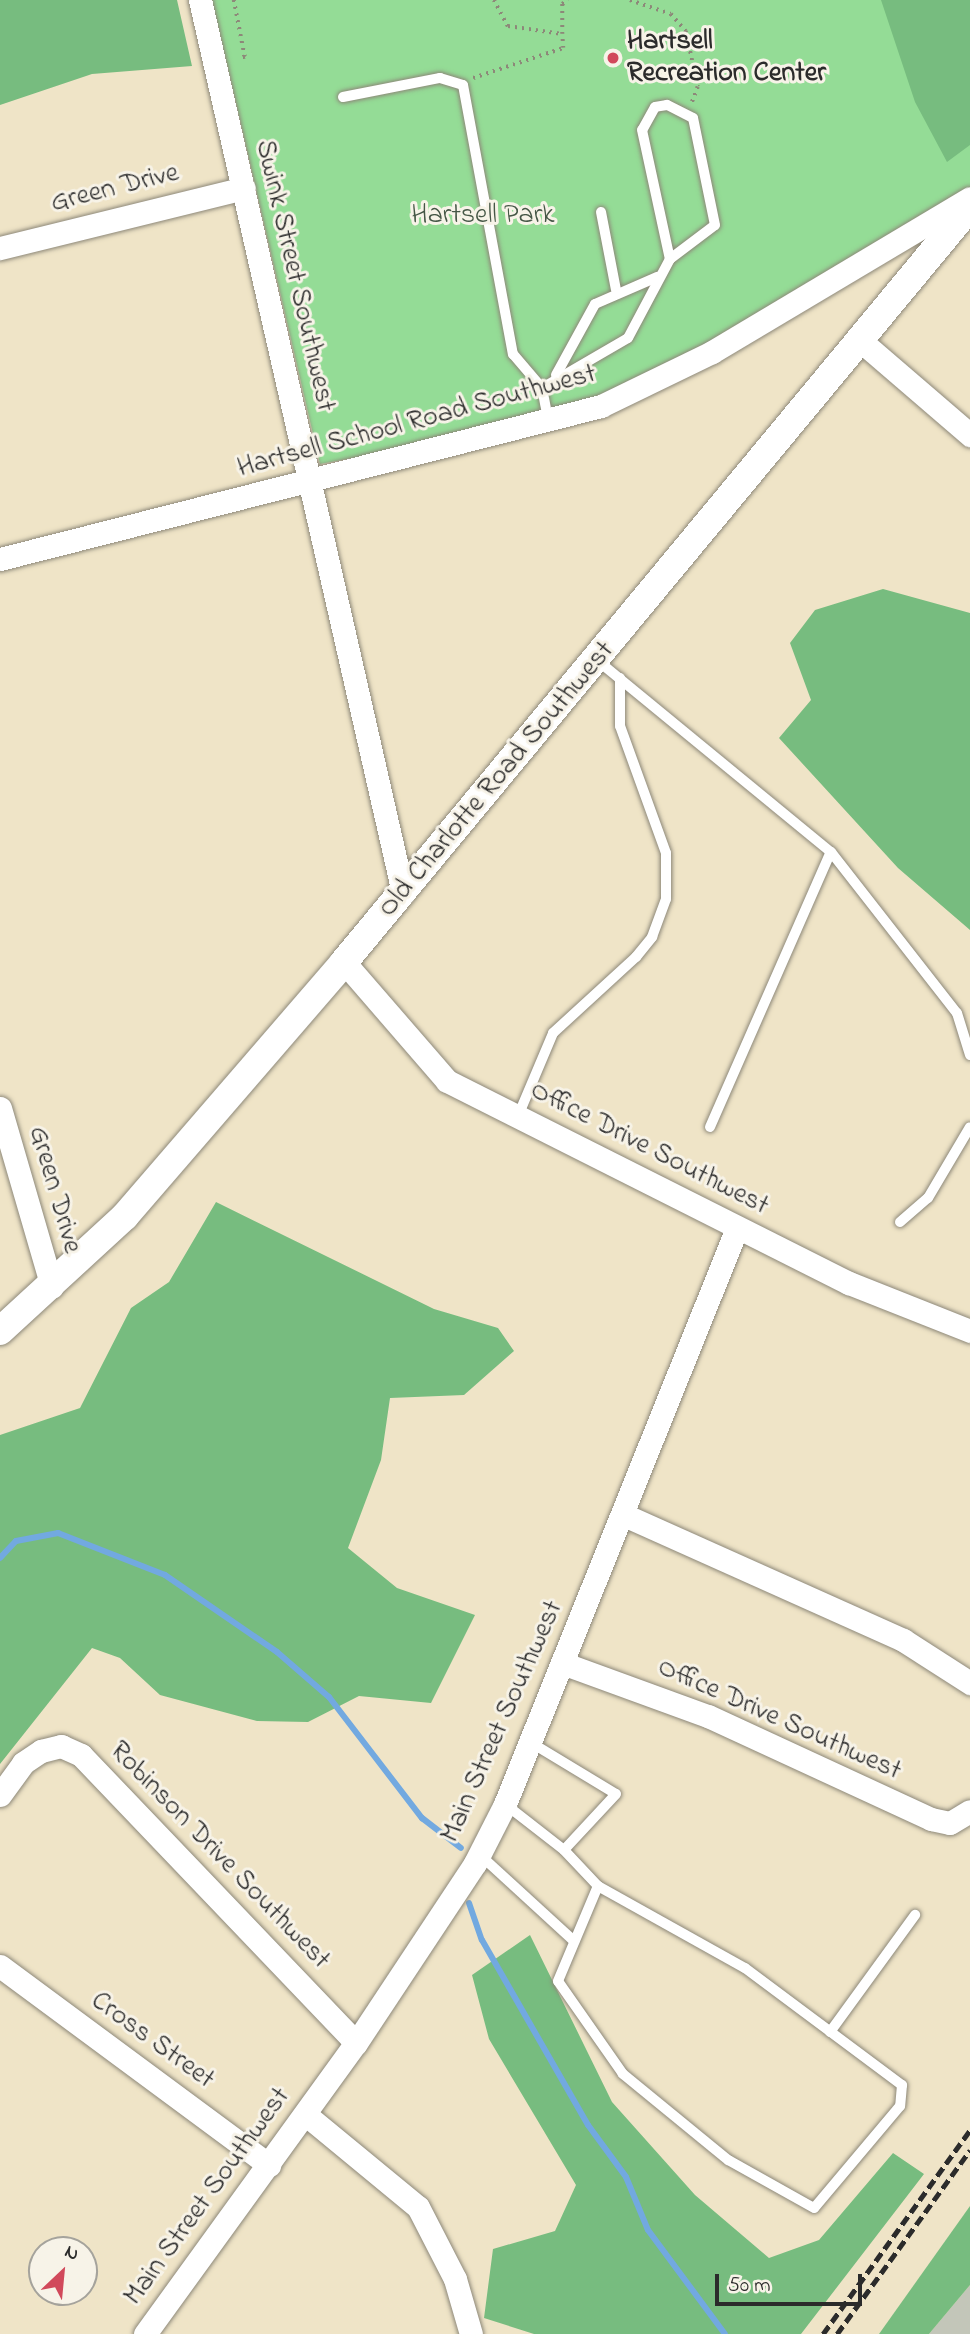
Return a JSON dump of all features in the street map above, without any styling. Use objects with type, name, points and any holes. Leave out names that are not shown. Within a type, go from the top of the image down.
[{"type":"street","name":"Swink Street Southwest","points":[[200,0],[403,893]]},
{"type":"street","name":"Green Drive","points":[[0,247],[244,188]]},
{"type":"street","name":"Hartsell School Road Southwest","points":[[0,559],[310,484],[549,422],[654,383],[970,198]]},
{"type":"street","name":"Old Charlotte Road Southwest","points":[[0,1331],[52,1287],[125,1216],[403,893],[862,342],[970,207]]},
{"type":"street","points":[[862,342],[970,435]]},
{"type":"street","name":"Office Drive Southwest","points":[[344,961],[436,1072],[849,1283],[970,1331]]},
{"type":"street","name":"Green Drive","points":[[0,1108],[52,1287]]},
{"type":"street","name":"Main Street Southwest","points":[[145,2334],[356,2043],[479,1854],[505,1804],[624,1515],[737,1228]]},
{"type":"street","points":[[624,1515],[903,1640],[970,1683]]},
{"type":"street","name":"Office Drive Southwest","points":[[562,1663],[708,1716],[931,1819],[950,1823],[970,1811]]},
{"type":"street","name":"Robinson Drive Southwest","points":[[0,1796],[23,1763],[41,1751],[61,1746],[81,1755],[356,2043]]},
{"type":"street","name":"Cross Street","points":[[0,1966],[269,2165]]},
{"type":"street","points":[[305,2114],[418,2207],[455,2279],[471,2334]]},
{"type":"lane","points":[[343,97],[440,78],[463,85],[513,354],[541,388],[549,422]]},
{"type":"lane","points":[[541,388],[556,375],[628,338],[657,276],[670,259],[715,225],[688,112],[667,105],[644,119],[670,259]]},
{"type":"lane","points":[[601,212],[615,290]]},
{"type":"lane","points":[[556,375],[583,320],[615,290],[657,276]]},
{"type":"lane","points":[[597,660],[831,852],[957,1013],[970,1055]]},
{"type":"lane","points":[[518,1116],[553,1033],[636,957],[652,937],[666,899],[666,853],[620,726],[621,678]]},
{"type":"lane","points":[[710,1127],[831,852]]},
{"type":"lane","points":[[900,1222],[928,1198],[970,1127]]},
{"type":"lane","points":[[530,1742],[615,1794],[564,1850]]},
{"type":"lane","points":[[505,1804],[564,1850],[598,1886],[745,1968],[902,2085],[900,2106],[814,2208],[728,2160],[623,2074],[558,1981],[598,1886]]},
{"type":"lane","points":[[479,1854],[575,1941]]},
{"type":"lane","points":[[830,2032],[915,1915]]},
{"type":"path","points":[[234,0],[245,57],[239,59]]},
{"type":"path","points":[[494,0],[508,26],[562,34]]},
{"type":"path","points":[[463,85],[484,69],[563,48],[562,4],[568,0]]},
{"type":"path","points":[[630,0],[671,14],[686,31],[698,87],[688,112]]},
{"type":"shaded area","points":[[970,2285],[970,2334],[929,2334]]},
{"type":"green space","points":[[0,0],[177,0],[192,66],[92,74],[0,105]]},
{"type":"green space","name":"Hartsell Park","points":[[212,0],[947,0],[970,132],[970,198],[712,352],[549,422],[320,464]]},
{"type":"green space","points":[[881,0],[970,0],[970,145],[947,162],[915,102]]},
{"type":"green space","points":[[883,589],[970,613],[970,930],[898,868],[779,738],[811,700],[790,643],[815,610]]},
{"type":"green space","points":[[216,1202],[434,1309],[498,1328],[514,1351],[464,1395],[390,1398],[381,1460],[348,1548],[397,1588],[475,1615],[431,1703],[359,1696],[308,1722],[257,1721],[160,1695],[120,1658],[92,1648],[0,1764],[0,1435],[80,1408],[131,1308],[169,1282]]},
{"type":"green space","points":[[530,1935],[612,2102],[695,2195],[769,2258],[819,2240],[893,2153],[924,2174],[801,2334],[534,2334],[484,2318],[493,2249],[555,2231],[576,2185],[489,2039],[472,1975]]},
{"type":"green space","points":[[970,2206],[970,2285],[929,2334],[879,2334]]},
{"type":"waterway","points":[[0,1558],[16,1541],[58,1533],[165,1575],[277,1652],[329,1697],[422,1818],[461,1848]]},
{"type":"waterway","points":[[469,1903],[482,1940],[588,2125],[626,2177],[648,2230],[725,2334]]},
{"type":"railway","points":[[823,2334],[970,2130]]},
{"type":"railway","points":[[837,2334],[970,2150]]},
{"type":"place","name":"Hartsell Recreation Center","points":[[613,58]]}]
